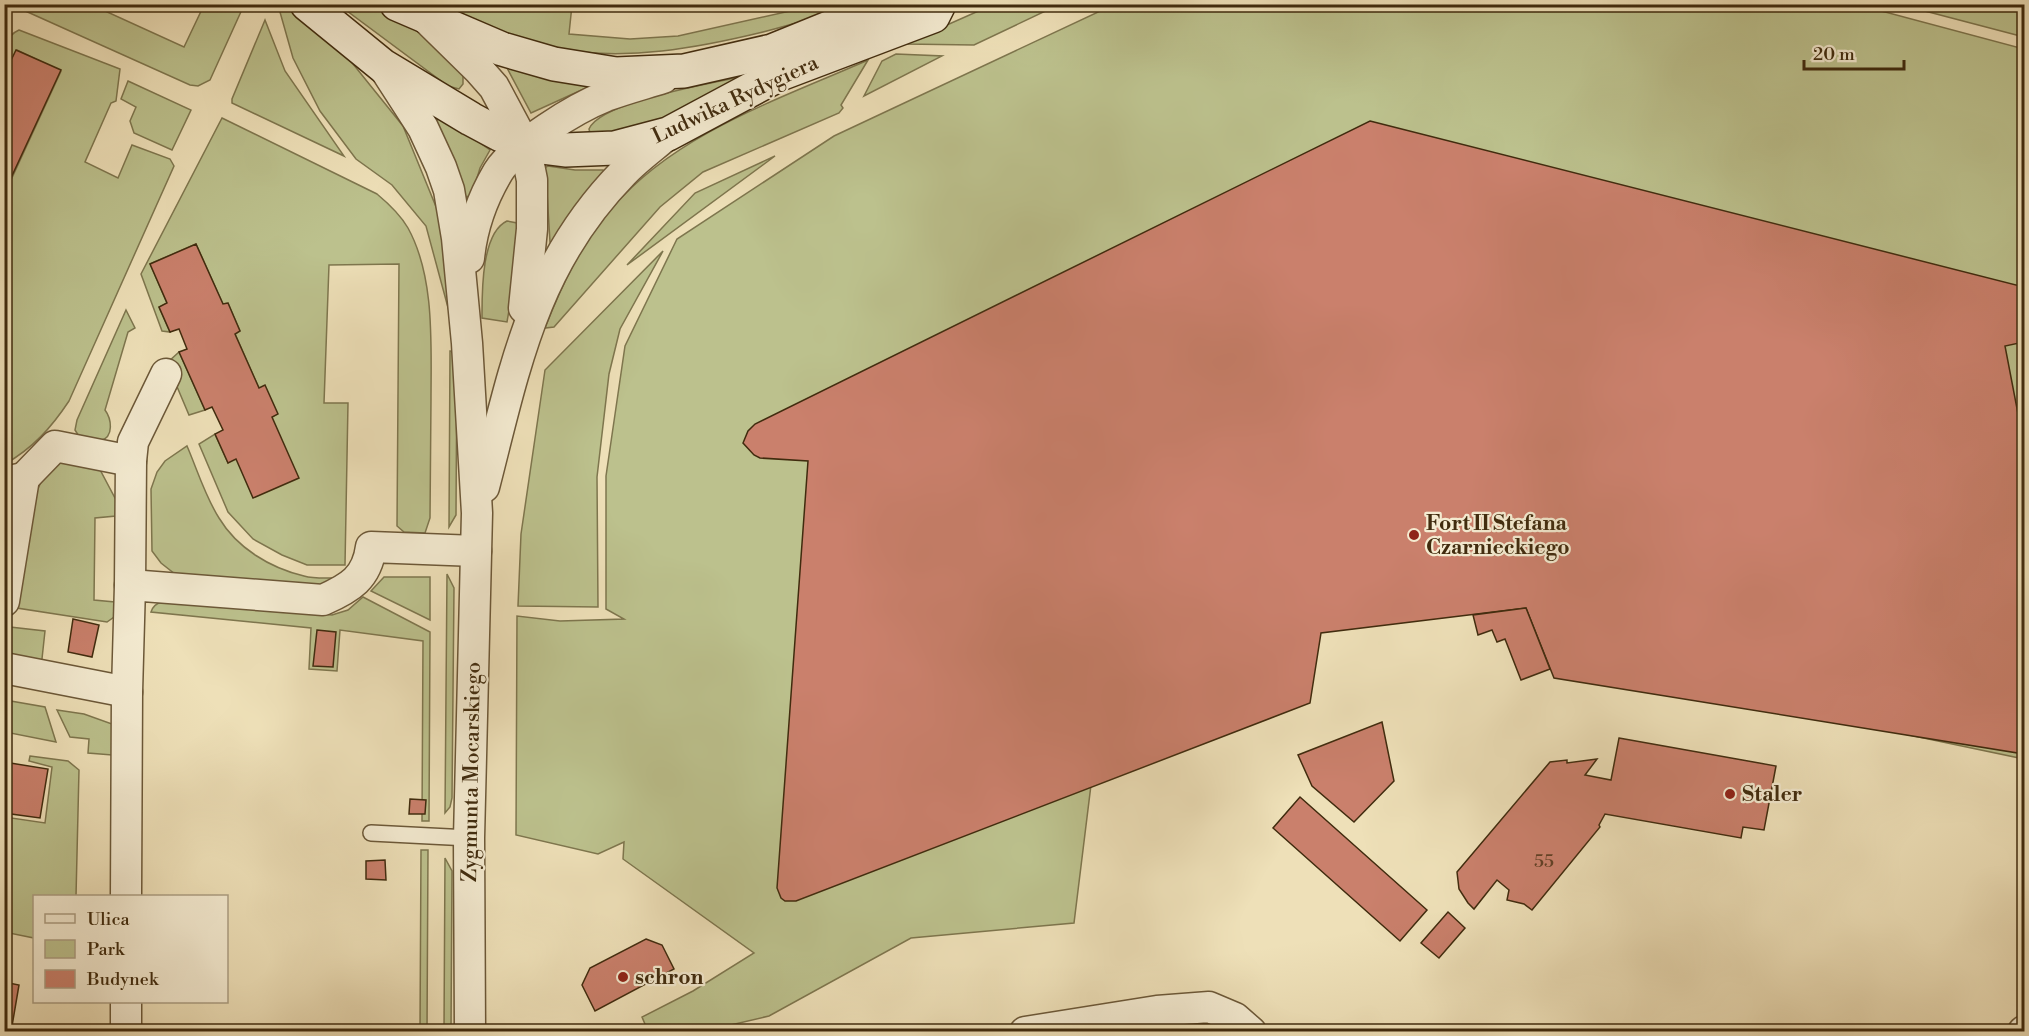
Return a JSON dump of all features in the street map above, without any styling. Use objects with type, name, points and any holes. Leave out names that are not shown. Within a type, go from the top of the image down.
[{"type":"street","name":"Ludwika Rydygiera","points":[[307,4],[383,66],[498,134],[525,145],[589,150],[615,148],[668,134],[780,74],[933,16],[939,4]]},
{"type":"street","name":"Ludwika Rydygiera","points":[[411,11],[502,49],[555,64],[616,74],[684,71],[772,51],[888,4]]},
{"type":"street","name":"Zygmunta Mocarskiego","points":[[411,11],[479,70],[494,87],[525,145],[532,180],[532,229],[519,350]]},
{"type":"street","name":"Zygmunta Mocarskiego","points":[[383,66],[423,128],[444,174],[454,212],[464,312],[477,513],[469,838],[470,1032]]},
{"type":"street","name":"Zygmunta Mocarskiego","points":[[464,312],[471,241],[476,218],[499,170],[525,145],[562,119],[605,96],[684,71]]},
{"type":"street","name":"Zygmunta Mocarskiego","points":[[477,513],[519,350],[537,300],[553,266],[596,203],[624,172],[668,134]]},
{"type":"street","points":[[126,895],[131,461],[134,442],[166,374]]},
{"type":"street","points":[[4,601],[14,480],[55,446],[131,461]]},
{"type":"street","points":[[130,585],[324,600],[344,591],[363,575],[370,560],[371,547],[476,551]]},
{"type":"street","points":[[4,668],[127,692]]},
{"type":"street","points":[[126,1003],[126,1032]]},
{"type":"street","points":[[1024,1032],[1157,1011],[1209,1007],[1235,1018],[1251,1032]]},
{"type":"lane","points":[[371,833],[469,838]]},
{"type":"green space","points":[[12,5],[92,5],[184,47],[204,5],[244,5],[210,80],[198,86],[190,85]]},
{"type":"green space","points":[[278,5],[283,5],[345,54],[403,126],[441,219],[450,315],[426,226],[392,185],[356,159],[320,111],[293,58]]},
{"type":"green space","points":[[339,5],[374,5],[414,23],[463,74],[463,84],[459,89],[448,86]]},
{"type":"green space","points":[[435,5],[572,5],[569,34],[630,39],[678,36],[817,5],[850,5],[796,23],[713,43],[662,51],[611,54],[560,49],[528,41]]},
{"type":"green space","points":[[992,5],[1058,5],[974,45],[904,44]]},
{"type":"green space","points":[[1113,5],[1859,5],[2024,49],[2024,759],[1555,661],[1540,560],[1421,529],[1091,785],[1074,923],[911,938],[769,1016],[705,1031],[648,1031],[642,1017],[693,991],[754,953],[623,859],[624,842],[598,854],[516,835],[517,616],[560,621],[624,619],[606,609],[606,476],[625,346],[677,239],[834,136]]},
{"type":"green space","points":[[1902,5],[2024,5],[2024,37]]},
{"type":"green space","points":[[265,20],[285,71],[344,156],[232,103]]},
{"type":"green space","points":[[19,30],[120,69],[116,101],[111,103],[85,162],[118,178],[132,145],[170,159],[174,166],[69,401],[41,437],[5,464],[5,193],[61,71],[17,50],[7,69],[5,68],[5,51],[8,41]]},
{"type":"green space","points":[[896,54],[942,56],[864,96],[882,61]]},
{"type":"green space","points":[[868,60],[841,105],[843,108],[839,113],[703,172],[660,207],[554,327],[545,328],[565,280],[591,235],[612,208],[638,182],[698,138],[731,120]]},
{"type":"green space","points":[[510,65],[584,81],[586,88],[531,113],[507,68]]},
{"type":"green space","points":[[739,77],[742,84],[627,135],[590,133],[589,129],[597,119],[613,110],[681,89]]},
{"type":"green space","points":[[128,81],[191,110],[172,150],[134,133],[130,121],[136,107],[121,99]]},
{"type":"green space","points":[[442,116],[490,150],[480,168],[472,195],[466,197],[436,126],[437,120]]},
{"type":"green space","points":[[222,118],[377,194],[405,223],[417,247],[423,268],[430,311],[431,356],[430,518],[425,533],[404,532],[397,526],[399,264],[329,265],[324,403],[348,403],[345,565],[307,565],[282,555],[253,539],[228,512],[199,444],[215,434],[228,463],[277,414],[259,388],[235,334],[240,331],[228,303],[223,304],[196,244],[150,264],[167,303],[159,307],[170,332],[162,331],[141,274]]},
{"type":"green space","points":[[775,156],[627,265],[695,193]]},
{"type":"green space","points":[[548,166],[575,170],[603,170],[605,176],[555,242],[550,242],[544,168]]},
{"type":"green space","points":[[507,221],[517,223],[521,240],[507,322],[482,318],[483,280],[488,251],[498,228]]},
{"type":"green space","points":[[663,251],[620,329],[609,374],[597,477],[598,607],[518,606],[521,534],[545,370]]},
{"type":"green space","points":[[126,310],[135,328],[128,332],[105,410],[110,422],[110,432],[105,439],[100,441],[80,438],[75,430],[77,420]]},
{"type":"green space","points":[[450,351],[457,352],[456,515],[449,527]]},
{"type":"green space","points":[[179,352],[205,410],[189,415],[167,363]]},
{"type":"green space","points":[[187,446],[214,510],[235,539],[256,555],[279,568],[312,578],[337,578],[318,587],[175,574],[161,563],[152,551],[151,489],[157,472],[165,461]]},
{"type":"green space","points":[[59,462],[98,466],[116,500],[116,516],[95,518],[94,600],[115,602],[121,612],[107,622],[17,608],[29,507],[45,474]]},
{"type":"green space","points":[[447,574],[454,588],[452,798],[450,807],[445,813]]},
{"type":"green space","points":[[384,577],[430,577],[430,620],[371,591]]},
{"type":"green space","points":[[363,597],[430,632],[429,821],[422,821],[423,641],[340,630],[337,671],[309,669],[311,628],[151,612],[159,603],[181,601],[332,615],[348,610]]},
{"type":"green space","points":[[10,627],[45,631],[41,668],[5,662]]},
{"type":"green space","points":[[5,700],[45,707],[56,742],[5,732]]},
{"type":"green space","points":[[57,710],[84,714],[112,724],[112,755],[88,753],[89,739],[70,737]]},
{"type":"green space","points":[[30,756],[68,761],[79,770],[76,895],[33,895],[33,938],[4,932],[5,817],[45,823],[52,767],[29,761]]},
{"type":"green space","points":[[421,850],[428,850],[427,1032],[420,1031]]},
{"type":"green space","points":[[445,858],[452,871],[451,1032],[444,1031]]},
{"type":"building","points":[[16,50],[61,70],[4,193],[4,75]]},
{"type":"building","name":"Fort II Stefana Czarnieckiego","points":[[1370,121],[2024,287],[2024,342],[2005,346],[2024,445],[2024,754],[1554,678],[1526,608],[1321,633],[1310,703],[796,901],[785,901],[781,898],[777,888],[808,461],[760,458],[754,455],[743,443],[748,431],[755,424]]},
{"type":"building","points":[[196,244],[223,304],[228,303],[240,331],[235,334],[259,388],[265,385],[278,414],[272,417],[299,478],[253,498],[236,459],[228,463],[215,434],[223,430],[212,407],[205,410],[179,352],[187,349],[179,329],[170,332],[159,307],[167,303],[150,264]]},
{"type":"building","points":[[1526,608],[1550,669],[1521,680],[1505,639],[1497,642],[1492,630],[1478,635],[1473,615]]},
{"type":"building","points":[[73,619],[99,625],[92,657],[68,652]]},
{"type":"building","points":[[317,630],[336,632],[333,667],[313,666]]},
{"type":"building","points":[[1382,722],[1394,781],[1354,822],[1312,786],[1298,755]]},
{"type":"building","points":[[1619,738],[1776,766],[1764,830],[1743,827],[1741,838],[1605,814],[1600,827],[1532,910],[1524,904],[1507,900],[1509,890],[1497,880],[1474,909],[1459,889],[1457,872],[1550,762],[1567,760],[1567,763],[1597,759],[1585,775],[1611,780]]},
{"type":"building","points":[[4,762],[48,769],[40,818],[4,813]]},
{"type":"building","points":[[1300,797],[1427,910],[1400,941],[1273,828]]},
{"type":"building","points":[[410,799],[426,800],[425,814],[409,814]]},
{"type":"building","points":[[385,860],[386,880],[366,879],[366,861]]},
{"type":"building","points":[[1448,912],[1465,928],[1439,958],[1421,943]]},
{"type":"building","name":"schron","points":[[646,939],[662,945],[674,969],[595,1011],[582,985],[590,968]]},
{"type":"building","points":[[4,982],[19,985],[11,1032],[4,1032]]},
{"type":"place","name":"Fort II Stefana Czarnieckiego","points":[[1414,535]]},
{"type":"place","name":"Staler","points":[[1730,794]]},
{"type":"place","name":"schron","points":[[623,977]]}]
